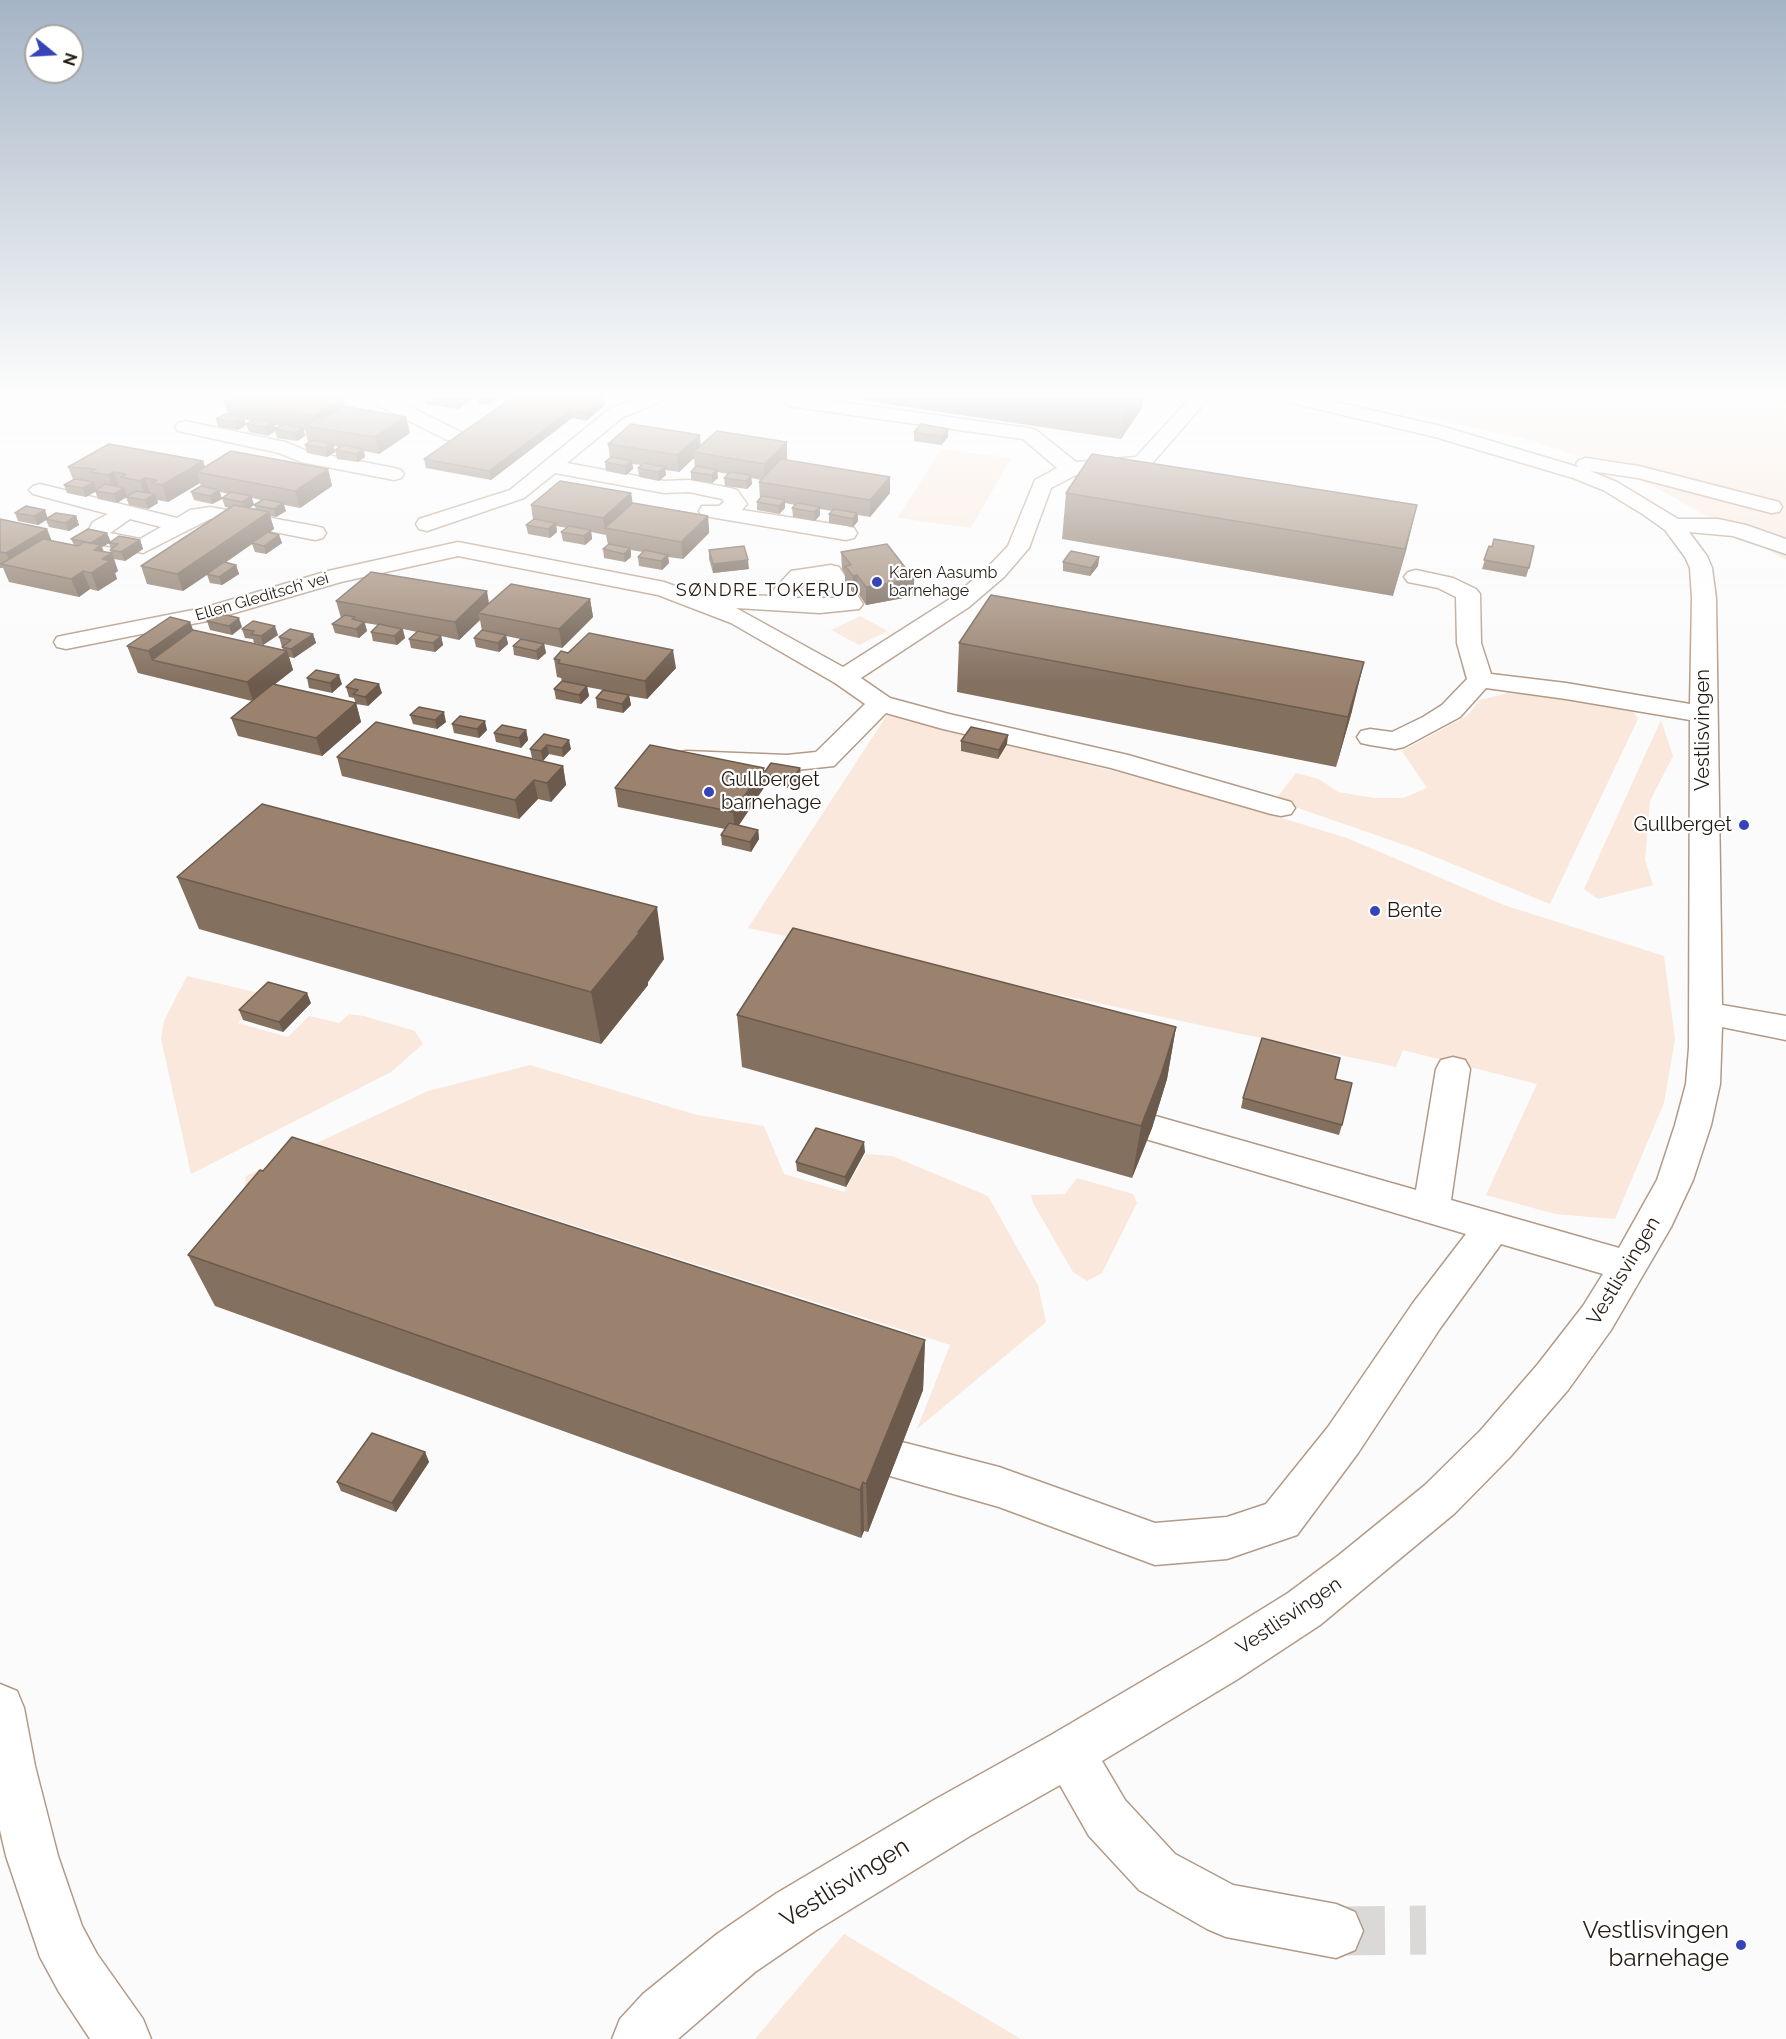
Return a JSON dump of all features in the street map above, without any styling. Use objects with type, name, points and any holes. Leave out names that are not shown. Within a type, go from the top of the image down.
[{"type":"street","points":[[55,493],[125,513],[180,525]]},
{"type":"street","name":"Ellen Gleditsch’ vei","points":[[458,549],[428,524],[518,493]]},
{"type":"street","points":[[665,493],[666,504],[846,533]]},
{"type":"street","points":[[723,513],[736,504],[730,494],[726,493]]},
{"type":"street","points":[[844,678],[961,602],[996,572],[1018,548],[1039,493]]},
{"type":"street","name":"Vestlisvingen","points":[[640,2039],[663,2014],[735,1953],[796,1912],[952,1818],[1069,1753],[1221,1662],[1304,1609],[1440,1499],[1495,1444],[1552,1377],[1597,1318],[1652,1227],[1675,1180],[1693,1125],[1702,1084],[1706,1013],[1703,579],[1701,568],[1691,546],[1673,525],[1624,493]]},
{"type":"street","points":[[1719,493],[1771,507]]},
{"type":"street","points":[[125,513],[90,525],[98,537],[143,546],[198,515],[210,513],[315,533]]},
{"type":"street","points":[[1673,525],[1718,526],[1738,530],[1786,548]]},
{"type":"street","points":[[1691,546],[1742,545],[1786,548]]},
{"type":"street","name":"Ellen Gleditsch’ vei","points":[[66,642],[207,614],[336,576],[458,549],[664,589],[739,618],[844,678],[881,703],[943,721],[1118,761],[1281,808]]},
{"type":"street","points":[[1416,577],[1445,583],[1468,594],[1469,643],[1480,680]]},
{"type":"street","name":"Ellen Gleditsch’ vei","points":[[690,599],[774,604]]},
{"type":"street","points":[[1480,680],[1566,691],[1703,714]]},
{"type":"street","points":[[1370,737],[1395,741],[1432,723],[1451,711],[1480,680]]},
{"type":"street","points":[[663,758],[787,763],[824,760],[881,703]]},
{"type":"street","points":[[1706,1013],[1786,1028]]},
{"type":"street","points":[[1431,1209],[1453,1069]]},
{"type":"street","points":[[1152,1128],[1628,1266]]},
{"type":"street","points":[[898,1460],[999,1487],[1155,1544],[1227,1538],[1281,1520],[1343,1440],[1427,1315],[1492,1227]]},
{"type":"street","points":[[0,1708],[10,1766],[32,1856],[59,1938],[78,1973],[123,2039]]},
{"type":"street","points":[[1069,1753],[1107,1818],[1157,1872],[1226,1910],[1336,1931]]},
{"type":"shaded area","points":[[913,493],[991,493],[971,528],[897,518]]},
{"type":"shaded area","points":[[1666,493],[1786,493],[1786,560]]},
{"type":"shaded area","points":[[860,616],[888,631],[859,645],[831,630]]},
{"type":"shaded area","points":[[1508,693],[1549,696],[1632,710],[1638,719],[1550,904],[1416,849],[1275,800],[1296,773],[1319,779],[1338,792],[1374,798],[1403,798],[1427,788],[1402,751],[1467,716],[1480,700]]},
{"type":"shaded area","points":[[887,715],[1194,791],[1347,838],[1504,905],[1664,956],[1675,1039],[1664,1103],[1615,1219],[1555,1214],[1486,1195],[1537,1084],[1403,1050],[1396,1067],[748,928]]},
{"type":"shaded area","points":[[1661,720],[1673,756],[1650,801],[1645,860],[1653,885],[1598,899],[1584,889]]},
{"type":"shaded area","points":[[187,976],[263,994],[238,1023],[288,1037],[309,1016],[339,1023],[349,1014],[364,1016],[415,1031],[423,1044],[391,1072],[191,1174],[161,1039],[164,1021]]},
{"type":"shaded area","points":[[530,1065],[697,1115],[764,1126],[784,1174],[844,1192],[866,1154],[892,1156],[988,1196],[1038,1285],[1046,1322],[917,1429],[950,1345],[338,1150],[234,1249],[246,1176],[428,1091]]},
{"type":"shaded area","points":[[1077,1178],[1133,1194],[1137,1203],[1102,1273],[1087,1281],[1073,1272],[1033,1203],[1031,1195],[1065,1194]]},
{"type":"shaded area","points":[[844,1934],[1021,2039],[755,2039]]},
{"type":"building","points":[[132,493],[155,494],[145,500],[126,497]]},
{"type":"building","points":[[196,493],[214,493],[210,496]]},
{"type":"building","points":[[229,493],[251,496],[242,502],[222,498]]},
{"type":"building","points":[[545,493],[631,493],[603,518],[531,505]]},
{"type":"building","points":[[828,493],[876,493],[870,500]]},
{"type":"building","points":[[1067,493],[1342,493],[1417,505],[1405,549]]},
{"type":"building","points":[[762,496],[785,500],[779,506],[757,502]]},
{"type":"building","points":[[264,499],[283,503],[274,509],[254,505]]},
{"type":"building","points":[[633,503],[708,516],[681,542],[605,528]]},
{"type":"building","points":[[797,503],[820,507],[814,512],[792,508]]},
{"type":"building","points":[[234,505],[269,512],[177,574],[141,566]]},
{"type":"building","points":[[26,506],[45,510],[34,516],[15,513]]},
{"type":"building","points":[[834,509],[857,513],[853,519],[829,514]]},
{"type":"building","points":[[56,513],[76,516],[65,523],[46,519]]},
{"type":"building","points":[[0,519],[47,529],[6,553],[0,552]]},
{"type":"building","points":[[534,519],[556,523],[548,529],[526,525]]},
{"type":"building","points":[[569,526],[591,530],[584,536],[561,532]]},
{"type":"building","points":[[88,529],[107,533],[91,543],[71,539]]},
{"type":"building","points":[[268,532],[279,535],[264,546],[252,543]]},
{"type":"building","points":[[119,536],[140,540],[121,552],[110,550],[118,544],[109,543]]},
{"type":"building","points":[[43,539],[78,546],[84,542],[101,545],[94,550],[112,553],[102,559],[110,561],[91,573],[83,571],[71,579],[1,564]]},
{"type":"building","points":[[1494,539],[1534,546],[1529,568],[1484,560]]},
{"type":"building","points":[[609,544],[630,548],[624,554],[603,549]]},
{"type":"building","points":[[887,544],[914,579],[866,587],[857,575],[853,576],[845,566],[851,565],[841,552]]},
{"type":"building","points":[[744,546],[748,560],[713,564],[709,550]]},
{"type":"building","points":[[645,550],[668,555],[661,561],[638,557]]},
{"type":"building","points":[[1071,551],[1099,557],[1091,568],[1063,562]]},
{"type":"building","points":[[224,562],[236,565],[219,577],[207,574]]},
{"type":"building","points":[[371,572],[487,591],[455,622],[336,601]]},
{"type":"building","points":[[511,584],[590,599],[559,629],[478,613]]},
{"type":"building","points":[[991,595],[1364,662],[1348,717],[959,643]]},
{"type":"building","points":[[218,613],[239,618],[229,626],[207,621]]},
{"type":"building","points":[[345,615],[364,622],[356,629],[332,624]]},
{"type":"building","points":[[170,617],[190,622],[148,651],[127,646]]},
{"type":"building","points":[[253,621],[275,626],[261,636],[251,634],[254,631],[242,629]]},
{"type":"building","points":[[379,624],[402,629],[394,636],[371,632]]},
{"type":"building","points":[[290,629],[313,634],[291,649],[282,647],[291,640],[279,637]]},
{"type":"building","points":[[193,630],[287,651],[247,682],[152,660]]},
{"type":"building","points":[[482,630],[506,635],[498,643],[474,638]]},
{"type":"building","points":[[418,631],[441,636],[433,643],[409,639]]},
{"type":"building","points":[[589,633],[673,650],[645,681],[558,663],[560,660],[554,659],[561,651],[568,653]]},
{"type":"building","points":[[521,639],[544,644],[536,651],[513,646]]},
{"type":"building","points":[[316,670],[339,675],[330,683],[307,678]]},
{"type":"building","points":[[355,679],[379,684],[365,697],[353,694],[358,690],[346,687]]},
{"type":"building","points":[[562,681],[587,686],[579,695],[554,689]]},
{"type":"building","points":[[273,684],[356,703],[316,738],[231,718]]},
{"type":"building","points":[[603,690],[629,695],[622,704],[596,698]]},
{"type":"building","points":[[419,707],[444,712],[435,720],[410,715]]},
{"type":"building","points":[[460,716],[485,721],[477,729],[452,724]]},
{"type":"building","points":[[376,722],[563,766],[547,783],[534,780],[515,800],[337,757]]},
{"type":"building","points":[[502,725],[526,730],[519,738],[494,733]]},
{"type":"building","points":[[971,727],[1008,735],[999,750],[961,741]]},
{"type":"building","points":[[544,734],[569,740],[562,748],[547,745],[541,751],[530,749]]},
{"type":"building","points":[[650,745],[764,768],[733,812],[615,788]]},
{"type":"building","points":[[771,763],[800,768],[792,780],[764,774]]},
{"type":"building","points":[[262,804],[657,907],[638,932],[640,932],[591,992],[177,877]]},
{"type":"building","points":[[729,823],[758,830],[750,842],[721,835]]},
{"type":"building","points":[[793,928],[1176,1027],[1161,1075],[1141,1126],[737,1015]]},
{"type":"building","points":[[268,982],[307,993],[279,1022],[239,1010]]},
{"type":"building","points":[[1262,1038],[1340,1058],[1335,1079],[1352,1083],[1342,1125],[1243,1098]]},
{"type":"building","points":[[816,1128],[864,1142],[845,1177],[796,1162]]},
{"type":"building","points":[[292,1137],[925,1340],[866,1484],[863,1482],[860,1490],[188,1255],[260,1170],[263,1171]]},
{"type":"building","points":[[372,1433],[425,1452],[392,1503],[337,1482]]},
{"type":"tunnel","points":[[1336,1931],[1426,1930]]},
{"type":"place","name":"Karen Aasumb barnehage","points":[[877,582]]},
{"type":"place","name":"Gullberget barnehage","points":[[709,792]]},
{"type":"place","name":"Gullberget","points":[[1744,825]]},
{"type":"place","name":"Bente","points":[[1375,911]]},
{"type":"place","name":"Vestlisvingen barnehage","points":[[1741,1945]]},
{"type":"district","name":"SØNDRE TOKERUD","points":[[768,591]]}]
